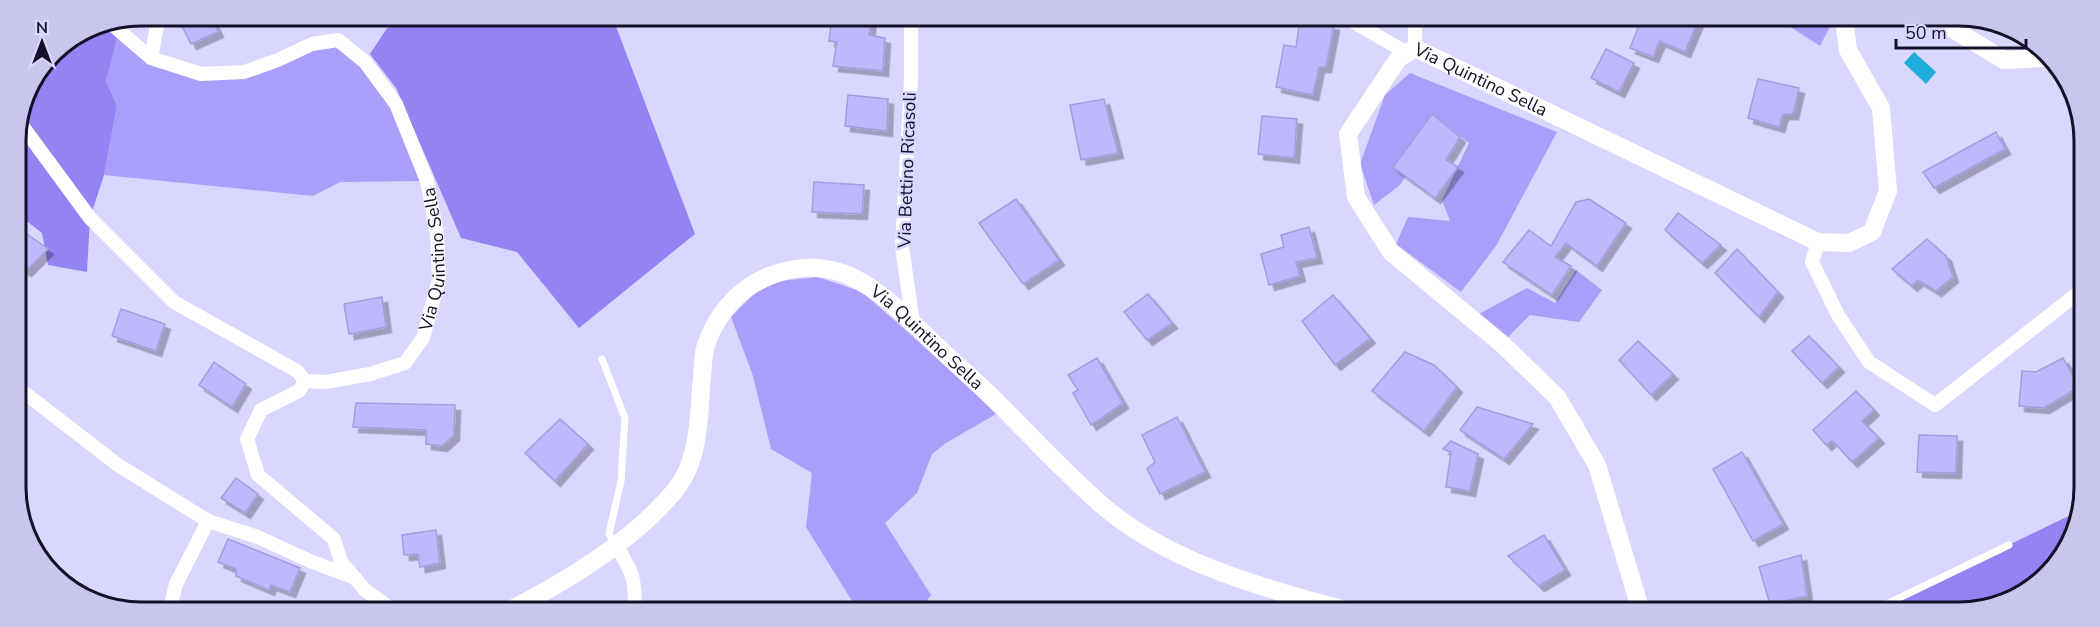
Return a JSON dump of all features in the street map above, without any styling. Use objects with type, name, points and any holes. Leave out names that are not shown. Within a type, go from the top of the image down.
[{"type":"street","points":[[151,58],[157,26]]},
{"type":"street","name":"Via Bettino Ricasoli","points":[[911,26],[911,80],[902,247],[913,323]]},
{"type":"street","points":[[1363,26],[1411,50],[1414,26]]},
{"type":"street","name":"Via Quintino Sella","points":[[1638,601],[1597,465],[1557,397],[1501,343],[1391,252],[1356,197],[1348,134],[1398,59],[1411,50],[1818,242],[1849,243],[1872,232],[1888,191],[1881,108],[1848,50],[1845,26]]},
{"type":"street","points":[[1948,26],[2004,60],[2039,58]]},
{"type":"street","name":"Via Quintino Sella","points":[[116,28],[151,58],[201,74],[244,72],[278,60],[312,44],[338,40],[365,62],[396,104],[427,181],[437,234],[439,279],[423,338],[405,363],[370,374],[326,382],[305,381]]},
{"type":"street","points":[[26,131],[90,218],[174,302],[297,371],[305,381],[299,391],[261,410],[247,439],[258,475],[333,539],[341,562],[365,590],[381,602]]},
{"type":"street","points":[[1818,242],[1812,262],[1838,315],[1869,362],[1935,405],[2074,296]]},
{"type":"street","name":"Via Quintino Sella","points":[[525,602],[617,547],[670,497],[686,474],[692,454],[698,427],[705,349],[725,308],[756,280],[802,266],[840,272],[866,284],[913,323],[1107,509],[1147,536],[1179,554],[1226,574],[1316,601]]},
{"type":"street","points":[[26,394],[118,465],[208,521],[258,537],[310,561],[355,578]]},
{"type":"street","points":[[172,602],[176,584],[208,521]]},
{"type":"street","points":[[617,547],[632,570],[635,602]]},
{"type":"lane","points":[[602,359],[625,418],[621,481],[609,534],[617,547]]},
{"type":"lane","points":[[1893,601],[2010,545]]},
{"type":"shaded area","points":[[393,26],[616,26],[695,234],[579,328],[517,252],[461,238],[396,88],[370,54],[387,28]]},
{"type":"shaded area","points":[[1789,26],[1830,26],[1820,46]]},
{"type":"shaded area","points":[[116,28],[119,31],[106,81],[117,106],[104,175],[90,218],[87,272],[48,265],[42,233],[26,221],[26,126],[29,111],[37,90],[48,72],[72,72],[72,49],[90,37]]},
{"type":"shaded area","points":[[119,31],[151,58],[202,74],[244,72],[338,40],[396,104],[427,181],[340,182],[313,196],[104,175],[117,106],[106,81]]},
{"type":"shaded area","points":[[1410,73],[1557,132],[1496,246],[1461,292],[1396,244],[1408,217],[1450,221],[1442,200],[1469,143],[1432,114],[1394,167],[1406,176],[1400,185],[1374,205],[1360,164],[1385,95]]},
{"type":"shaded area","points":[[1576,270],[1602,290],[1579,322],[1530,315],[1507,338],[1479,314],[1527,288],[1555,303]]},
{"type":"shaded area","points":[[818,277],[862,292],[960,378],[996,414],[946,443],[932,454],[917,493],[885,523],[931,595],[926,602],[852,602],[806,527],[812,473],[771,449],[752,373],[731,317],[755,293],[780,281]]},
{"type":"shaded area","points":[[2071,515],[2063,537],[2041,568],[2017,586],[2003,593],[1967,601],[1893,601]]},
{"type":"water","points":[[1914,52],[1936,72],[1926,84],[1904,63]]},
{"type":"building","points":[[182,26],[215,26],[218,32],[191,44]]},
{"type":"building","points":[[831,26],[870,26],[869,35],[885,38],[883,71],[833,66],[837,42],[829,41]]},
{"type":"building","points":[[1299,26],[1334,26],[1326,67],[1319,67],[1313,95],[1276,87],[1284,45],[1296,47]]},
{"type":"building","points":[[1639,26],[1696,26],[1685,52],[1660,41],[1653,57],[1630,48]]},
{"type":"building","points":[[1606,49],[1634,63],[1619,92],[1591,78]]},
{"type":"building","points":[[1758,79],[1799,88],[1793,114],[1783,114],[1779,127],[1748,118]]},
{"type":"building","points":[[848,95],[888,99],[887,131],[845,126]]},
{"type":"building","points":[[1104,99],[1118,153],[1081,160],[1070,105]]},
{"type":"building","points":[[1432,114],[1460,137],[1446,160],[1458,167],[1435,198],[1393,167]]},
{"type":"building","points":[[1262,116],[1297,119],[1294,158],[1258,154]]},
{"type":"building","points":[[1996,132],[2005,149],[1934,188],[1923,172]]},
{"type":"building","points":[[814,182],[864,185],[862,214],[812,212]]},
{"type":"building","points":[[1016,199],[1059,260],[1023,284],[979,223]]},
{"type":"building","points":[[1589,199],[1626,223],[1597,266],[1566,243],[1555,257],[1571,266],[1552,295],[1503,262],[1529,230],[1551,246],[1576,202]]},
{"type":"building","points":[[1678,213],[1721,245],[1702,263],[1665,230]]},
{"type":"building","points":[[1309,227],[1317,258],[1296,262],[1300,276],[1269,285],[1261,254],[1284,247],[1281,235]]},
{"type":"building","points":[[26,233],[48,249],[26,271]]},
{"type":"building","points":[[1927,239],[1946,256],[1953,277],[1936,291],[1918,280],[1912,286],[1892,269]]},
{"type":"building","points":[[1737,249],[1778,292],[1759,317],[1715,273]]},
{"type":"building","points":[[1148,294],[1172,323],[1147,340],[1124,312]]},
{"type":"building","points":[[1333,295],[1370,338],[1335,365],[1302,321]]},
{"type":"building","points":[[382,297],[386,327],[349,334],[344,304]]},
{"type":"building","points":[[121,309],[165,324],[156,351],[112,336]]},
{"type":"building","points":[[1809,336],[1839,367],[1822,383],[1792,351]]},
{"type":"building","points":[[1638,341],[1673,374],[1651,395],[1619,360]]},
{"type":"building","points":[[1405,352],[1434,365],[1457,387],[1424,431],[1372,391]]},
{"type":"building","points":[[1097,358],[1123,403],[1091,425],[1073,393],[1078,390],[1068,375]]},
{"type":"building","points":[[2063,358],[2074,378],[2074,390],[2044,408],[2019,406],[2022,371],[2036,372]]},
{"type":"building","points":[[214,362],[246,384],[232,407],[199,385]]},
{"type":"building","points":[[1856,391],[1874,410],[1862,421],[1879,438],[1852,462],[1832,440],[1826,445],[1813,430]]},
{"type":"building","points":[[356,403],[455,405],[454,435],[442,446],[426,444],[426,430],[353,427]]},
{"type":"building","points":[[1477,407],[1533,424],[1504,459],[1460,430]]},
{"type":"building","points":[[1177,417],[1205,472],[1160,494],[1147,469],[1155,462],[1142,435]]},
{"type":"building","points":[[560,419],[588,444],[555,481],[525,453]]},
{"type":"building","points":[[1919,435],[1957,436],[1956,473],[1917,472]]},
{"type":"building","points":[[1451,441],[1478,454],[1470,491],[1446,487],[1451,452],[1443,449]]},
{"type":"building","points":[[1742,452],[1783,524],[1753,541],[1713,469]]},
{"type":"building","points":[[236,478],[258,494],[245,513],[221,498]]},
{"type":"building","points":[[436,530],[440,563],[420,567],[418,554],[404,555],[402,535]]},
{"type":"building","points":[[1544,535],[1565,570],[1539,586],[1508,556]]},
{"type":"building","points":[[228,539],[300,568],[290,592],[271,585],[269,590],[236,576],[236,569],[218,562]]},
{"type":"building","points":[[1801,555],[1807,596],[1783,601],[1769,601],[1759,567]]}]
